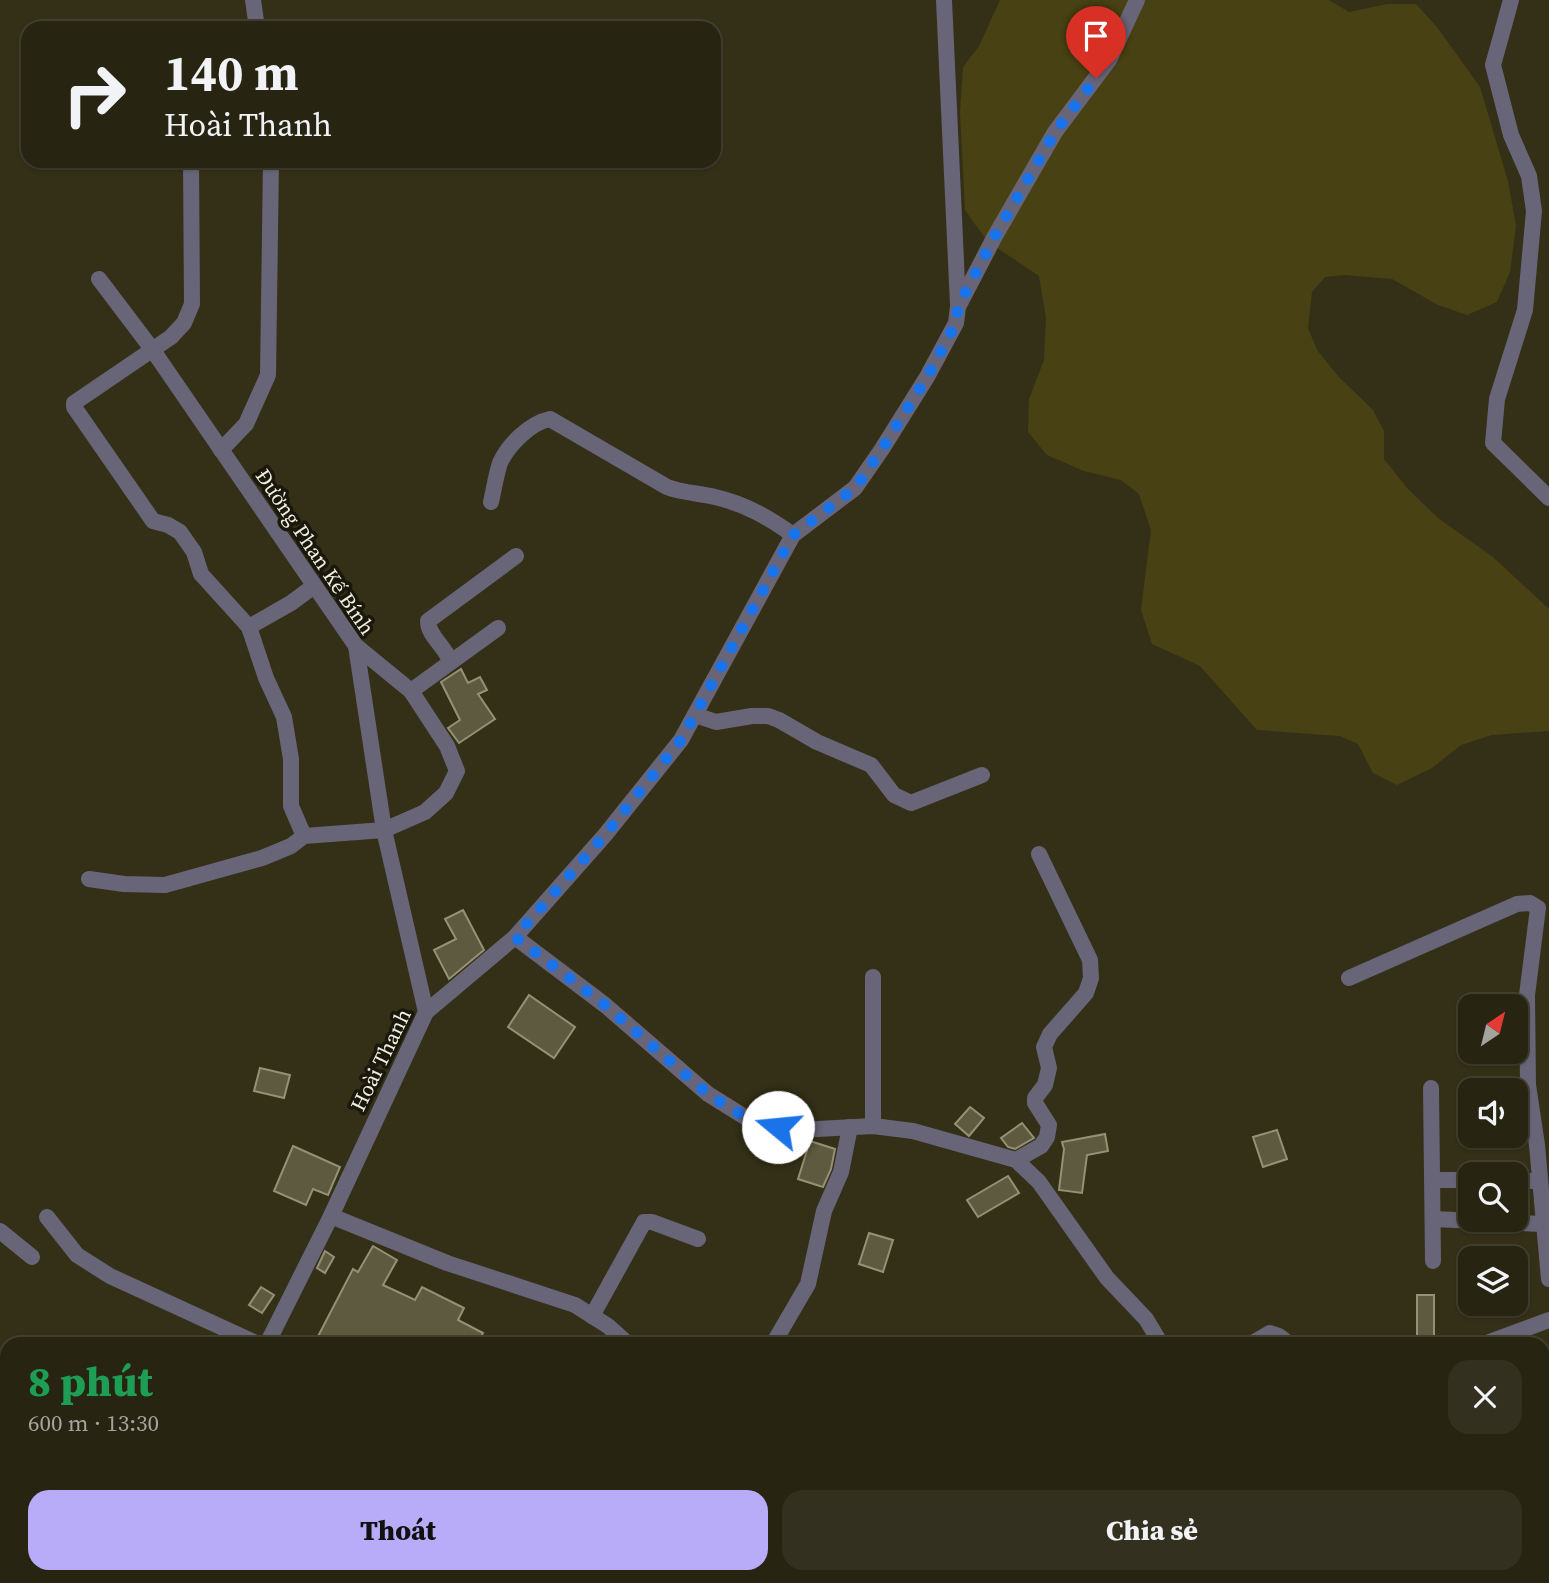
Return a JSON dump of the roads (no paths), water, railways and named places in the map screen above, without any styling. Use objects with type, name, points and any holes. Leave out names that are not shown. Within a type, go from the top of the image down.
[{"type":"street","points":[[253,0],[256,21]]},
{"type":"street","points":[[944,0],[958,307]]},
{"type":"street","name":"Hoài Thanh","points":[[270,1337],[331,1216],[426,1012],[515,937],[605,835],[681,740],[793,535],[855,488],[927,377],[956,323],[958,307],[995,236],[1055,132],[1109,60],[1137,0]]},
{"type":"street","points":[[1511,0],[1493,65],[1511,135],[1541,212],[1525,310],[1497,399],[1493,443],[1549,498]]},
{"type":"street","points":[[191,168],[192,304],[184,323],[172,337],[74,403],[74,407],[153,521],[180,532],[194,552],[201,574],[249,626],[266,678],[284,717],[291,759],[290,806],[304,836]]},
{"type":"street","points":[[221,450],[246,424],[268,375],[271,168]]},
{"type":"street","name":"Đường Phan Kế Bính","points":[[99,279],[152,349],[356,646],[384,830],[426,1012]]},
{"type":"street","points":[[491,502],[501,460],[528,429],[550,419],[667,487],[680,492],[713,496],[748,507],[765,515],[793,535]]},
{"type":"street","points":[[450,661],[446,651],[428,629],[428,621],[516,556]]},
{"type":"street","points":[[249,626],[291,603],[314,586]]},
{"type":"street","points":[[411,691],[498,628]]},
{"type":"street","points":[[89,879],[124,884],[165,885],[262,858],[291,846],[304,836],[384,830],[425,812],[446,793],[457,771],[447,746],[411,691],[356,646]]},
{"type":"street","points":[[695,715],[716,722],[752,716],[768,716],[779,720],[817,742],[871,765],[894,795],[911,803],[982,775]]},
{"type":"street","points":[[1016,1160],[1041,1146],[1047,1137],[1049,1125],[1035,1103],[1035,1098],[1045,1084],[1049,1068],[1044,1047],[1050,1034],[1086,993],[1091,978],[1090,960],[1038,854]]},
{"type":"street","points":[[1349,978],[1517,904],[1530,903],[1538,908],[1527,995],[1528,1072],[1549,1279]]},
{"type":"street","points":[[515,937],[605,1005],[708,1094],[756,1124],[799,1130],[873,1126],[913,1131],[1016,1160],[1039,1182],[1108,1278],[1146,1318],[1157,1337]]},
{"type":"street","points":[[873,977],[873,1126]]},
{"type":"street","points":[[1431,1088],[1433,1261]]},
{"type":"street","points":[[777,1337],[808,1284],[824,1211],[841,1172],[850,1127]]},
{"type":"street","points":[[1432,1180],[1458,1180]]},
{"type":"street","points":[[1528,1181],[1540,1181]]},
{"type":"street","points":[[331,1216],[447,1263],[575,1305],[620,1337]]},
{"type":"street","points":[[47,1217],[77,1255],[110,1276],[243,1337]]},
{"type":"street","points":[[1433,1219],[1544,1224]]},
{"type":"street","points":[[592,1316],[644,1222],[652,1222],[698,1239]]},
{"type":"street","points":[[0,1231],[32,1257]]},
{"type":"street","points":[[1503,1337],[1549,1320]]},
{"type":"street","points":[[1263,1337],[1270,1333],[1280,1337]]}]
